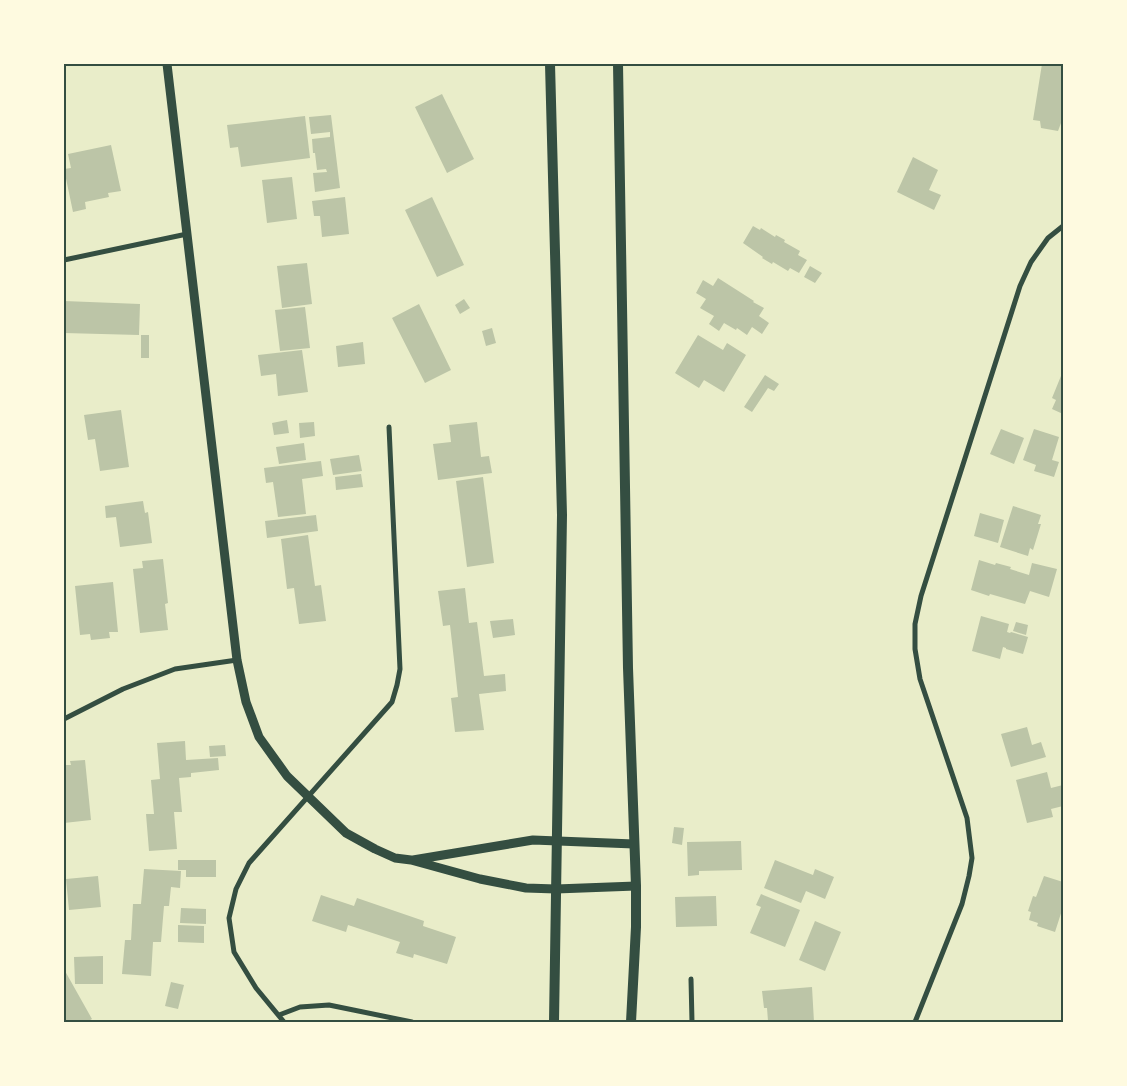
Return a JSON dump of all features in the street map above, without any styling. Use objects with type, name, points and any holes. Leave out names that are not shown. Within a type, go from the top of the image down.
[{"type":"main road","points":[[550,64],[562,515],[554,1022]]},
{"type":"main road","points":[[618,64],[628,668],[636,886],[632,1022]]},
{"type":"street","points":[[167,64],[237,660],[246,702],[259,737],[287,776],[346,833],[395,858],[411,860],[480,879],[526,888],[556,889],[636,886]]},
{"type":"street","points":[[915,1022],[962,904],[970,876],[972,854],[967,818],[920,680],[915,648],[915,624],[921,596],[1020,286],[1031,262],[1048,238],[1063,226]]},
{"type":"street","points":[[64,260],[187,234]]},
{"type":"street","points":[[284,1022],[256,988],[234,952],[229,918],[236,890],[249,863],[392,702],[400,669],[389,426]]},
{"type":"street","points":[[64,719],[123,689],[175,669],[237,660]]},
{"type":"street","points":[[411,860],[533,840],[634,844]]},
{"type":"street","points":[[691,979],[692,1022]]},
{"type":"street","points":[[279,1015],[300,1007],[329,1005],[412,1022]]},
{"type":"building","points":[[1042,64],[1063,64],[1063,123],[1061,123],[1058,131],[1041,128],[1040,121],[1033,120]]},
{"type":"building","points":[[442,94],[474,159],[447,173],[415,107]]},
{"type":"building","points":[[331,115],[340,188],[315,192],[313,173],[327,172],[326,169],[317,170],[312,139],[330,137],[330,132],[311,134],[309,117]]},
{"type":"building","points":[[305,116],[310,158],[241,167],[238,147],[230,148],[227,125]]},
{"type":"building","points":[[111,145],[121,191],[108,193],[109,197],[85,202],[86,209],[73,212],[64,169],[71,168],[68,154]]},
{"type":"building","points":[[913,157],[938,170],[929,190],[941,195],[934,210],[897,192]]},
{"type":"building","points":[[292,177],[297,219],[267,223],[262,180]]},
{"type":"building","points":[[345,197],[349,234],[322,237],[320,216],[314,216],[312,201]]},
{"type":"building","points":[[432,197],[464,265],[437,277],[405,210]]},
{"type":"building","points":[[753,226],[760,230],[761,228],[775,237],[776,235],[800,251],[798,255],[807,260],[799,273],[790,268],[788,271],[773,262],[772,264],[743,243]]},
{"type":"building","points":[[307,263],[312,304],[282,308],[277,266]]},
{"type":"building","points":[[810,266],[822,273],[815,283],[804,277]]},
{"type":"building","points":[[718,278],[764,308],[759,316],[769,323],[762,334],[752,327],[747,335],[737,328],[736,330],[724,323],[719,331],[709,324],[714,316],[700,308],[706,299],[696,293],[703,280],[713,286]]},
{"type":"building","points":[[464,299],[470,308],[460,314],[455,305]]},
{"type":"building","points":[[64,301],[140,304],[139,335],[64,333]]},
{"type":"building","points":[[419,304],[451,370],[425,383],[392,318]]},
{"type":"building","points":[[305,307],[310,348],[280,351],[275,310]]},
{"type":"building","points":[[492,328],[496,343],[486,346],[482,331]]},
{"type":"building","points":[[141,335],[149,335],[149,358],[141,358]]},
{"type":"building","points":[[698,335],[723,350],[727,343],[746,355],[724,392],[704,380],[699,388],[675,373]]},
{"type":"building","points":[[363,342],[365,364],[338,367],[336,346]]},
{"type":"building","points":[[302,350],[308,392],[278,396],[276,374],[261,376],[258,355]]},
{"type":"building","points":[[1063,371],[1063,414],[1052,409],[1056,400],[1052,398]]},
{"type":"building","points":[[765,375],[779,384],[774,391],[768,388],[752,412],[744,407]]},
{"type":"building","points":[[121,410],[129,467],[100,471],[95,439],[88,440],[84,415]]},
{"type":"building","points":[[287,420],[289,433],[274,435],[272,423]]},
{"type":"building","points":[[314,422],[315,436],[300,438],[299,423]]},
{"type":"building","points":[[477,422],[481,457],[489,456],[492,473],[438,480],[433,444],[451,442],[449,425]]},
{"type":"building","points":[[1001,429],[1024,438],[1014,464],[990,454]]},
{"type":"building","points":[[1034,429],[1059,437],[1052,460],[1059,462],[1054,477],[1034,471],[1036,465],[1023,460]]},
{"type":"building","points":[[304,443],[306,460],[279,464],[276,447]]},
{"type":"building","points":[[359,455],[362,471],[333,475],[330,459]]},
{"type":"building","points":[[321,461],[323,476],[302,479],[306,514],[278,517],[273,482],[266,483],[264,468]]},
{"type":"building","points":[[361,474],[363,487],[336,490],[335,477]]},
{"type":"building","points":[[483,477],[494,563],[467,567],[456,481]]},
{"type":"building","points":[[143,501],[145,513],[148,512],[152,543],[120,547],[116,517],[106,518],[105,506]]},
{"type":"building","points":[[1013,506],[1041,515],[1038,524],[1041,524],[1033,550],[1030,548],[1028,556],[1000,547]]},
{"type":"building","points":[[980,513],[1004,520],[998,543],[974,536]]},
{"type":"building","points":[[316,515],[318,531],[267,538],[265,521]]},
{"type":"building","points":[[308,535],[315,586],[321,585],[326,621],[299,624],[294,588],[287,589],[281,539]]},
{"type":"building","points":[[163,559],[168,603],[165,604],[168,630],[140,633],[133,569],[143,568],[142,561]]},
{"type":"building","points":[[979,560],[1011,567],[1010,569],[1029,575],[1032,563],[1057,569],[1049,597],[1030,591],[1025,604],[971,590]]},
{"type":"building","points":[[113,582],[118,632],[109,632],[110,638],[91,640],[90,634],[80,635],[75,586]]},
{"type":"building","points":[[465,588],[469,623],[477,622],[484,676],[505,674],[506,691],[479,694],[484,730],[455,732],[451,698],[458,697],[450,625],[443,626],[438,591]]},
{"type":"building","points":[[981,616],[1009,624],[1007,632],[1028,637],[1023,654],[1003,647],[1000,659],[972,651]]},
{"type":"building","points":[[513,619],[515,635],[493,638],[490,621]]},
{"type":"building","points":[[1016,622],[1028,625],[1026,635],[1013,631]]},
{"type":"building","points":[[1027,727],[1032,745],[1041,742],[1046,757],[1011,767],[1001,734]]},
{"type":"building","points":[[185,741],[186,760],[218,758],[219,770],[191,773],[191,777],[179,778],[182,812],[174,812],[177,849],[149,851],[146,814],[154,814],[151,780],[160,779],[157,743]]},
{"type":"building","points":[[225,745],[226,756],[210,757],[209,746]]},
{"type":"building","points":[[85,760],[91,820],[64,823],[64,765],[71,765],[70,761]]},
{"type":"building","points":[[1047,772],[1051,788],[1063,785],[1063,806],[1051,809],[1053,817],[1027,823],[1016,780]]},
{"type":"building","points":[[674,827],[684,828],[682,845],[672,843]]},
{"type":"building","points":[[741,841],[742,870],[699,871],[699,875],[688,876],[687,842]]},
{"type":"building","points":[[178,860],[216,860],[216,877],[186,877],[186,870],[178,870]]},
{"type":"building","points":[[775,860],[813,875],[815,869],[834,877],[825,899],[806,891],[801,903],[764,888]]},
{"type":"building","points":[[144,869],[181,871],[180,888],[171,887],[169,906],[164,906],[161,942],[153,942],[151,976],[122,974],[125,940],[131,940],[133,904],[141,904]]},
{"type":"building","points":[[98,876],[101,907],[69,910],[66,879]]},
{"type":"building","points":[[1044,876],[1063,882],[1063,907],[1055,932],[1037,926],[1038,923],[1029,920],[1031,912],[1028,911],[1033,896],[1036,897]]},
{"type":"building","points":[[761,894],[800,910],[785,947],[750,933],[761,907],[756,905]]},
{"type":"building","points":[[321,895],[354,906],[357,898],[424,921],[423,926],[456,937],[447,964],[414,954],[413,958],[396,953],[400,942],[348,925],[346,932],[312,921]]},
{"type":"building","points":[[716,896],[717,926],[676,927],[675,897]]},
{"type":"building","points":[[181,908],[206,909],[206,924],[180,923]]},
{"type":"building","points":[[815,921],[841,932],[825,971],[799,960]]},
{"type":"building","points":[[178,925],[204,926],[204,943],[178,942]]},
{"type":"building","points":[[103,956],[103,984],[75,984],[74,957]]},
{"type":"building","points":[[65,971],[92,1019],[87,1022],[64,1022]]},
{"type":"building","points":[[171,982],[184,985],[178,1009],[165,1006]]},
{"type":"building","points":[[812,987],[814,1022],[768,1021],[767,1008],[764,1008],[762,991]]}]
